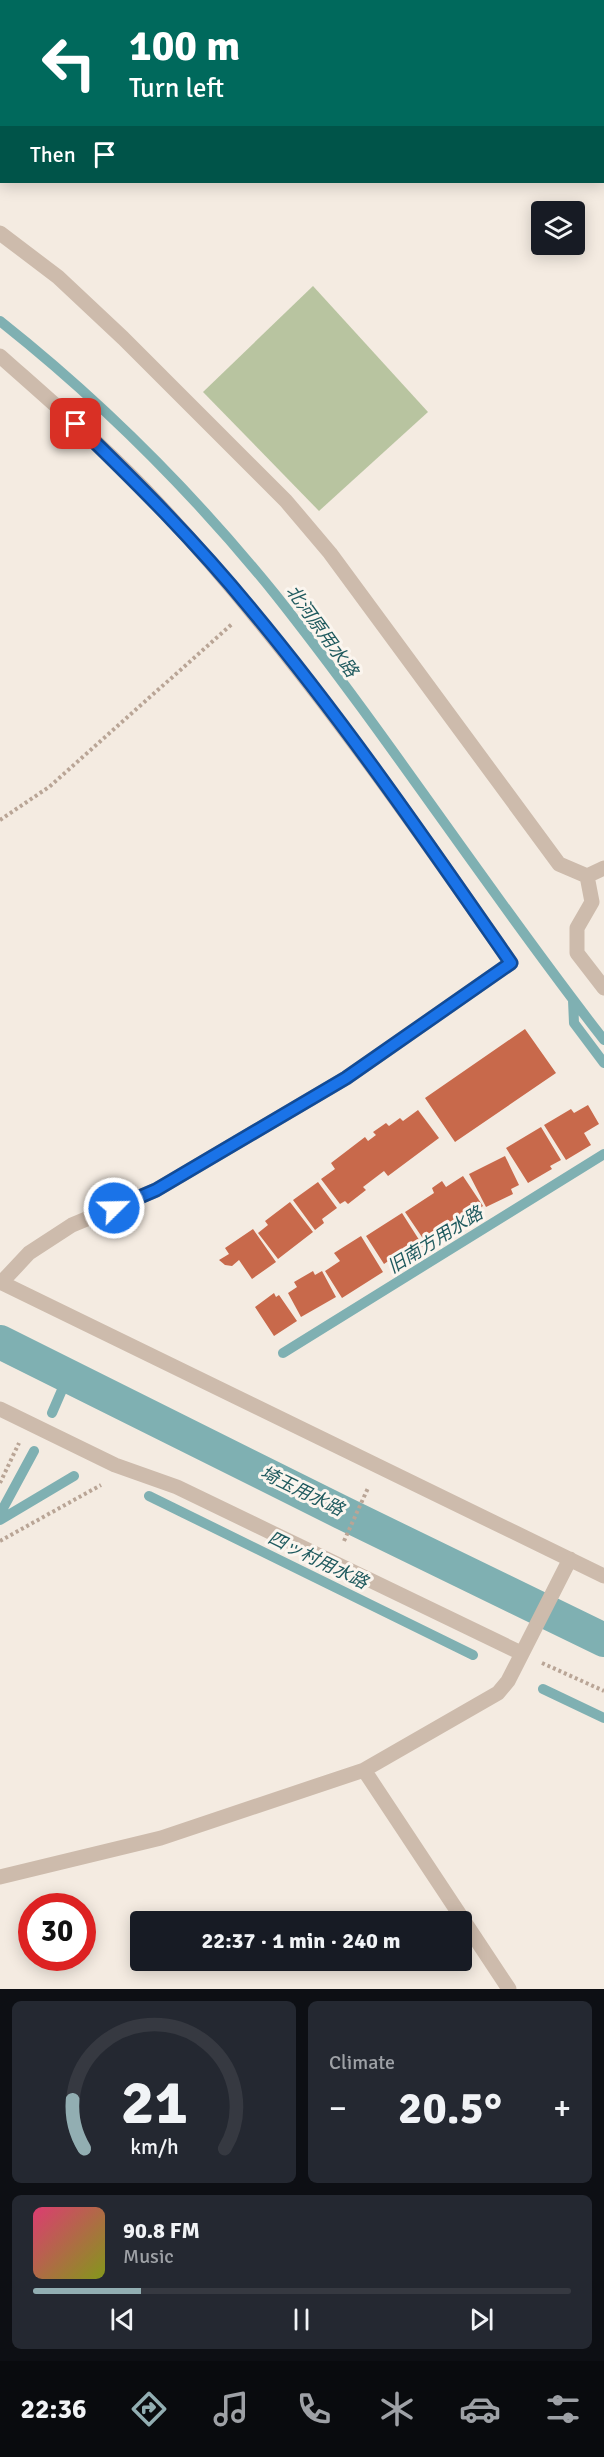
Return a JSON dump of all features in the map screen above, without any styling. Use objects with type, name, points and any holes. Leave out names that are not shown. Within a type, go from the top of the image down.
[{"type":"street","points":[[0,233],[58,277],[115,330],[286,501],[330,553],[560,864],[587,876],[604,868]]},
{"type":"street","points":[[0,356],[76,424],[158,503],[250,608],[391,790],[511,963],[346,1078],[156,1190],[72,1225],[28,1252],[1,1282],[604,1576]]},
{"type":"street","points":[[587,876],[592,902],[577,928],[576,953],[604,988]]},
{"type":"street","points":[[0,1409],[115,1465],[177,1487],[337,1556],[521,1652]]},
{"type":"street","points":[[0,1877],[161,1838],[364,1770],[498,1693],[508,1681],[569,1560]]},
{"type":"street","points":[[364,1770],[509,1989]]},
{"type":"path","points":[[0,820],[49,787],[250,608]]},
{"type":"path","points":[[0,1483],[28,1422]]},
{"type":"path","points":[[0,1541],[96,1490],[107,1480],[115,1465]]},
{"type":"path","points":[[337,1556],[378,1467]]},
{"type":"path","points":[[521,1652],[604,1691]]},
{"type":"green space","points":[[313,286],[428,412],[319,511],[203,392]]},
{"type":"building","points":[[525,1029],[556,1073],[455,1142],[425,1098]]},
{"type":"building","points":[[588,1105],[599,1124],[584,1133],[591,1145],[566,1160],[544,1125],[571,1109],[574,1113]]},
{"type":"building","points":[[418,1110],[439,1138],[388,1176],[384,1171],[363,1187],[366,1190],[348,1204],[345,1201],[340,1204],[321,1179],[335,1169],[331,1163],[365,1137],[368,1141],[376,1135],[373,1132],[386,1123],[389,1126],[400,1118],[403,1121]]},
{"type":"building","points":[[541,1127],[561,1160],[550,1166],[552,1169],[528,1183],[506,1148]]},
{"type":"building","points":[[505,1156],[519,1185],[511,1189],[513,1194],[486,1207],[469,1174]]},
{"type":"building","points":[[463,1176],[483,1206],[426,1243],[405,1212],[434,1193],[432,1188],[442,1181],[446,1187]]},
{"type":"building","points":[[318,1182],[337,1208],[322,1219],[324,1223],[315,1230],[293,1200]]},
{"type":"building","points":[[290,1202],[313,1232],[278,1259],[258,1233],[268,1225],[265,1221]]},
{"type":"building","points":[[402,1213],[423,1246],[397,1262],[394,1257],[384,1264],[366,1236]]},
{"type":"building","points":[[253,1229],[276,1262],[252,1279],[239,1260],[232,1266],[225,1265],[219,1260],[229,1254],[225,1248]]},
{"type":"building","points":[[361,1236],[383,1272],[342,1298],[325,1271],[340,1261],[334,1253]]},
{"type":"building","points":[[313,1271],[315,1275],[322,1271],[336,1297],[301,1317],[288,1293],[297,1287],[294,1282]]},
{"type":"building","points":[[274,1293],[276,1297],[279,1295],[297,1321],[274,1336],[255,1307]]},
{"type":"waterway","name":"北河原用水路","points":[[0,321],[110,416],[179,485],[244,557],[359,704],[604,1040]]},
{"type":"waterway","name":"旧南方用水路","points":[[573,1000],[574,1023],[604,1063]]},
{"type":"waterway","name":"旧南方用水路","points":[[283,1353],[604,1154]]},
{"type":"waterway","name":"埼玉用水路","points":[[0,1342],[604,1640]]},
{"type":"waterway","points":[[52,1413],[68,1376]]},
{"type":"waterway","points":[[0,1514],[34,1451]]},
{"type":"waterway","name":"旧南方用水路","points":[[0,1520],[74,1476]]},
{"type":"waterway","name":"四ッ村用水路","points":[[149,1496],[473,1655]]},
{"type":"waterway","name":"四ッ村用水路","points":[[543,1689],[604,1718]]},
{"type":"route","points":[[76,424],[158,503],[250,608],[391,790],[511,963],[346,1078],[156,1190],[114,1208]]}]
